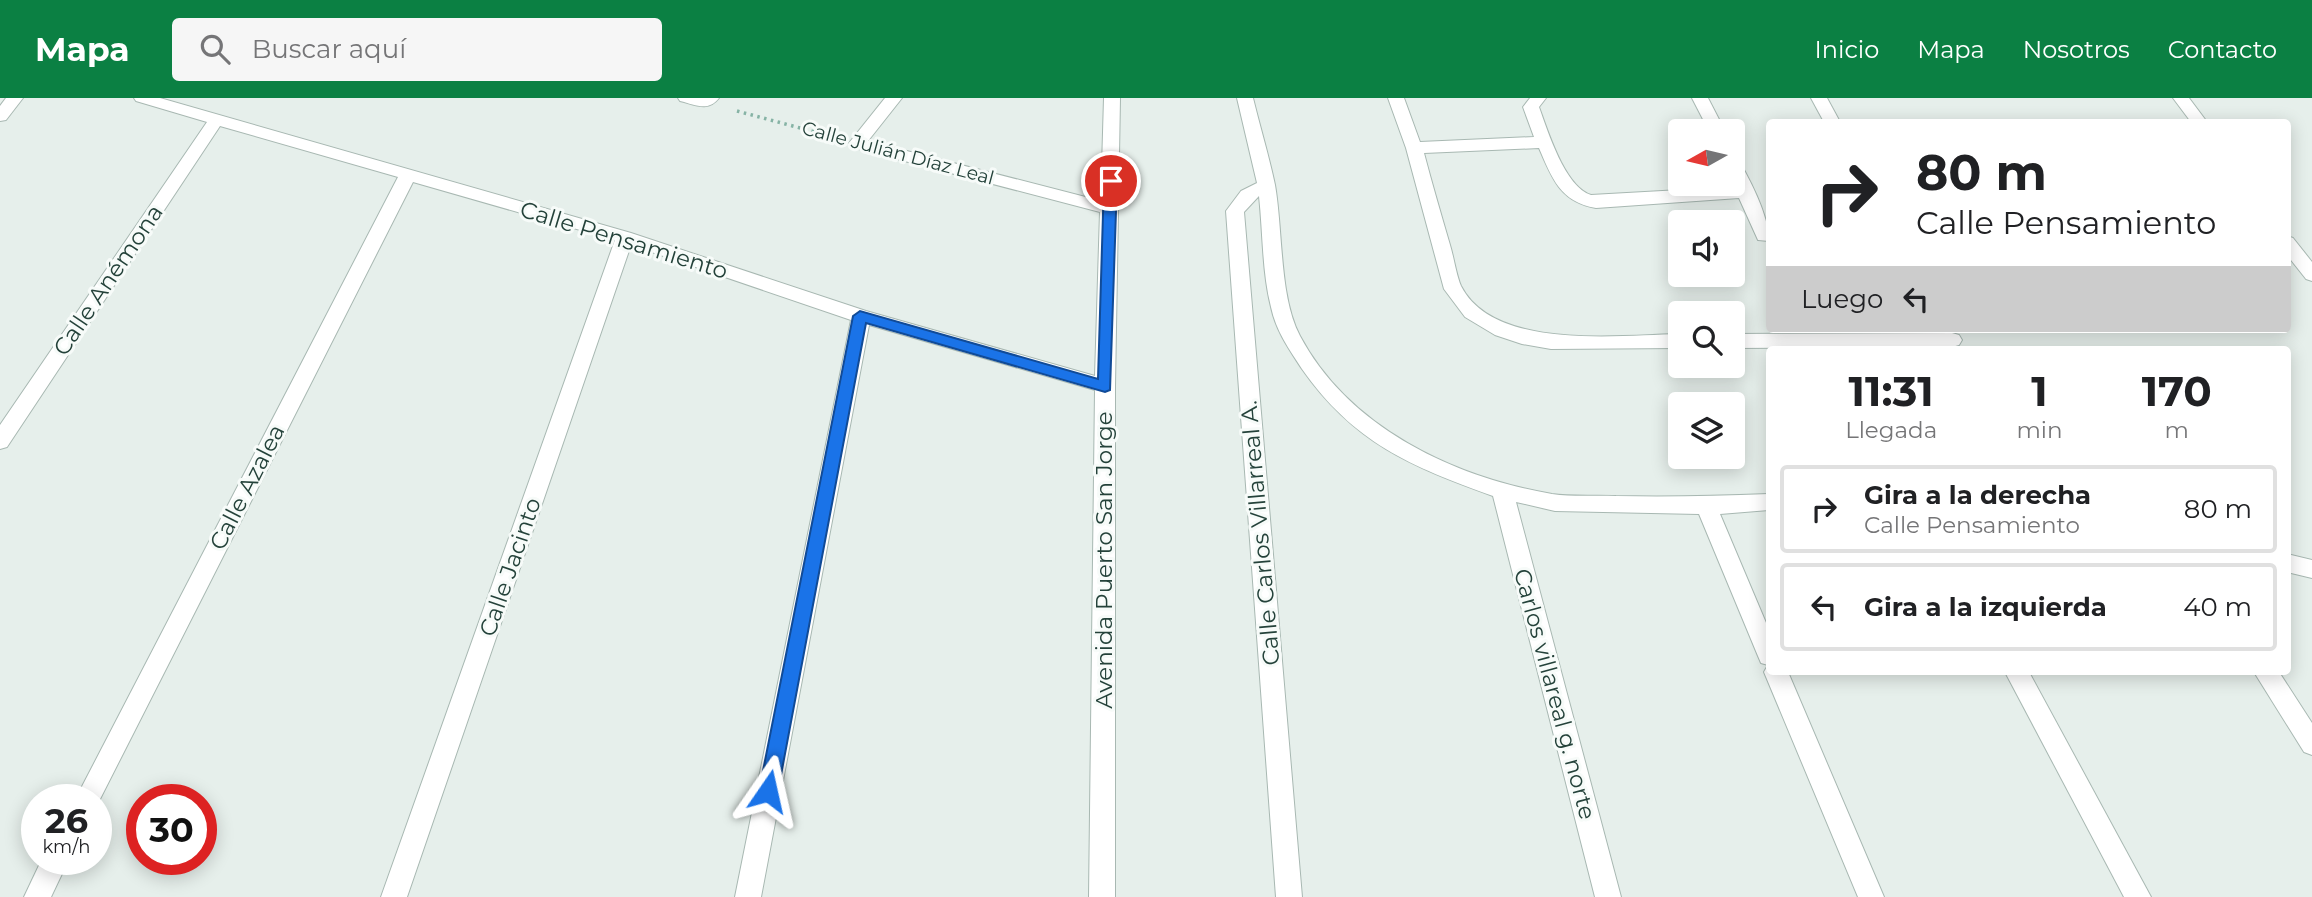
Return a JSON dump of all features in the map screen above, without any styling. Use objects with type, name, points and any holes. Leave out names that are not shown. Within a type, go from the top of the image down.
[{"type":"street","points":[[0,116],[15,98]]},
{"type":"street","name":"Calle Pensamiento","points":[[142,98],[625,237],[860,316],[1105,386]]},
{"type":"street","points":[[686,98],[708,101]]},
{"type":"street","points":[[858,143],[894,98]]},
{"type":"street","name":"Avenida Puerto San Jorge","points":[[1102,897],[1105,386],[1112,98]]},
{"type":"street","points":[[1245,98],[1266,185],[1280,307],[1291,338],[1332,396],[1399,449],[1438,468],[1502,491],[1555,503],[1706,506],[1766,502]]},
{"type":"street","points":[[1396,98],[1414,148],[1453,289],[1472,312],[1502,330],[1551,342],[1668,341]]},
{"type":"street","points":[[1538,98],[1531,107],[1544,142],[1574,195],[1596,202],[1747,192]]},
{"type":"street","points":[[1700,98],[1711,119]]},
{"type":"street","points":[[1819,98],[1830,119]]},
{"type":"street","points":[[2181,98],[2197,119]]},
{"type":"street","name":"Calle Anémona","points":[[0,441],[216,120]]},
{"type":"street","points":[[1414,148],[1544,142]]},
{"type":"street","name":"Calle Julián Díaz Leal","points":[[858,143],[1110,209]]},
{"type":"street","name":"Calle Azalea","points":[[95,784],[408,175]]},
{"type":"street","name":"Calle Carlos Villarreal A.","points":[[1266,185],[1247,195],[1235,211],[1289,897]]},
{"type":"street","points":[[1745,188],[1764,236]]},
{"type":"street","name":"Calle Jacinto","points":[[394,897],[625,237]]},
{"type":"street","points":[[2299,258],[2312,275]]},
{"type":"street","points":[[748,897],[860,316]]},
{"type":"street","points":[[1745,341],[1952,340]]},
{"type":"street","name":"Carlos villareal g. norte","points":[[1502,491],[1608,897]]},
{"type":"street","points":[[1706,506],[1766,649]]},
{"type":"street","points":[[2291,564],[2312,569]]},
{"type":"street","points":[[1777,675],[1871,897]]},
{"type":"street","points":[[2019,675],[2138,897]]},
{"type":"street","points":[[2268,675],[2312,744]]},
{"type":"street","points":[[37,897],[48,875]]},
{"type":"path","name":"Calle Julián Díaz Leal","points":[[708,101],[858,143]]},
{"type":"route","points":[[768,791],[860,316],[1105,386],[1111,181]]}]
